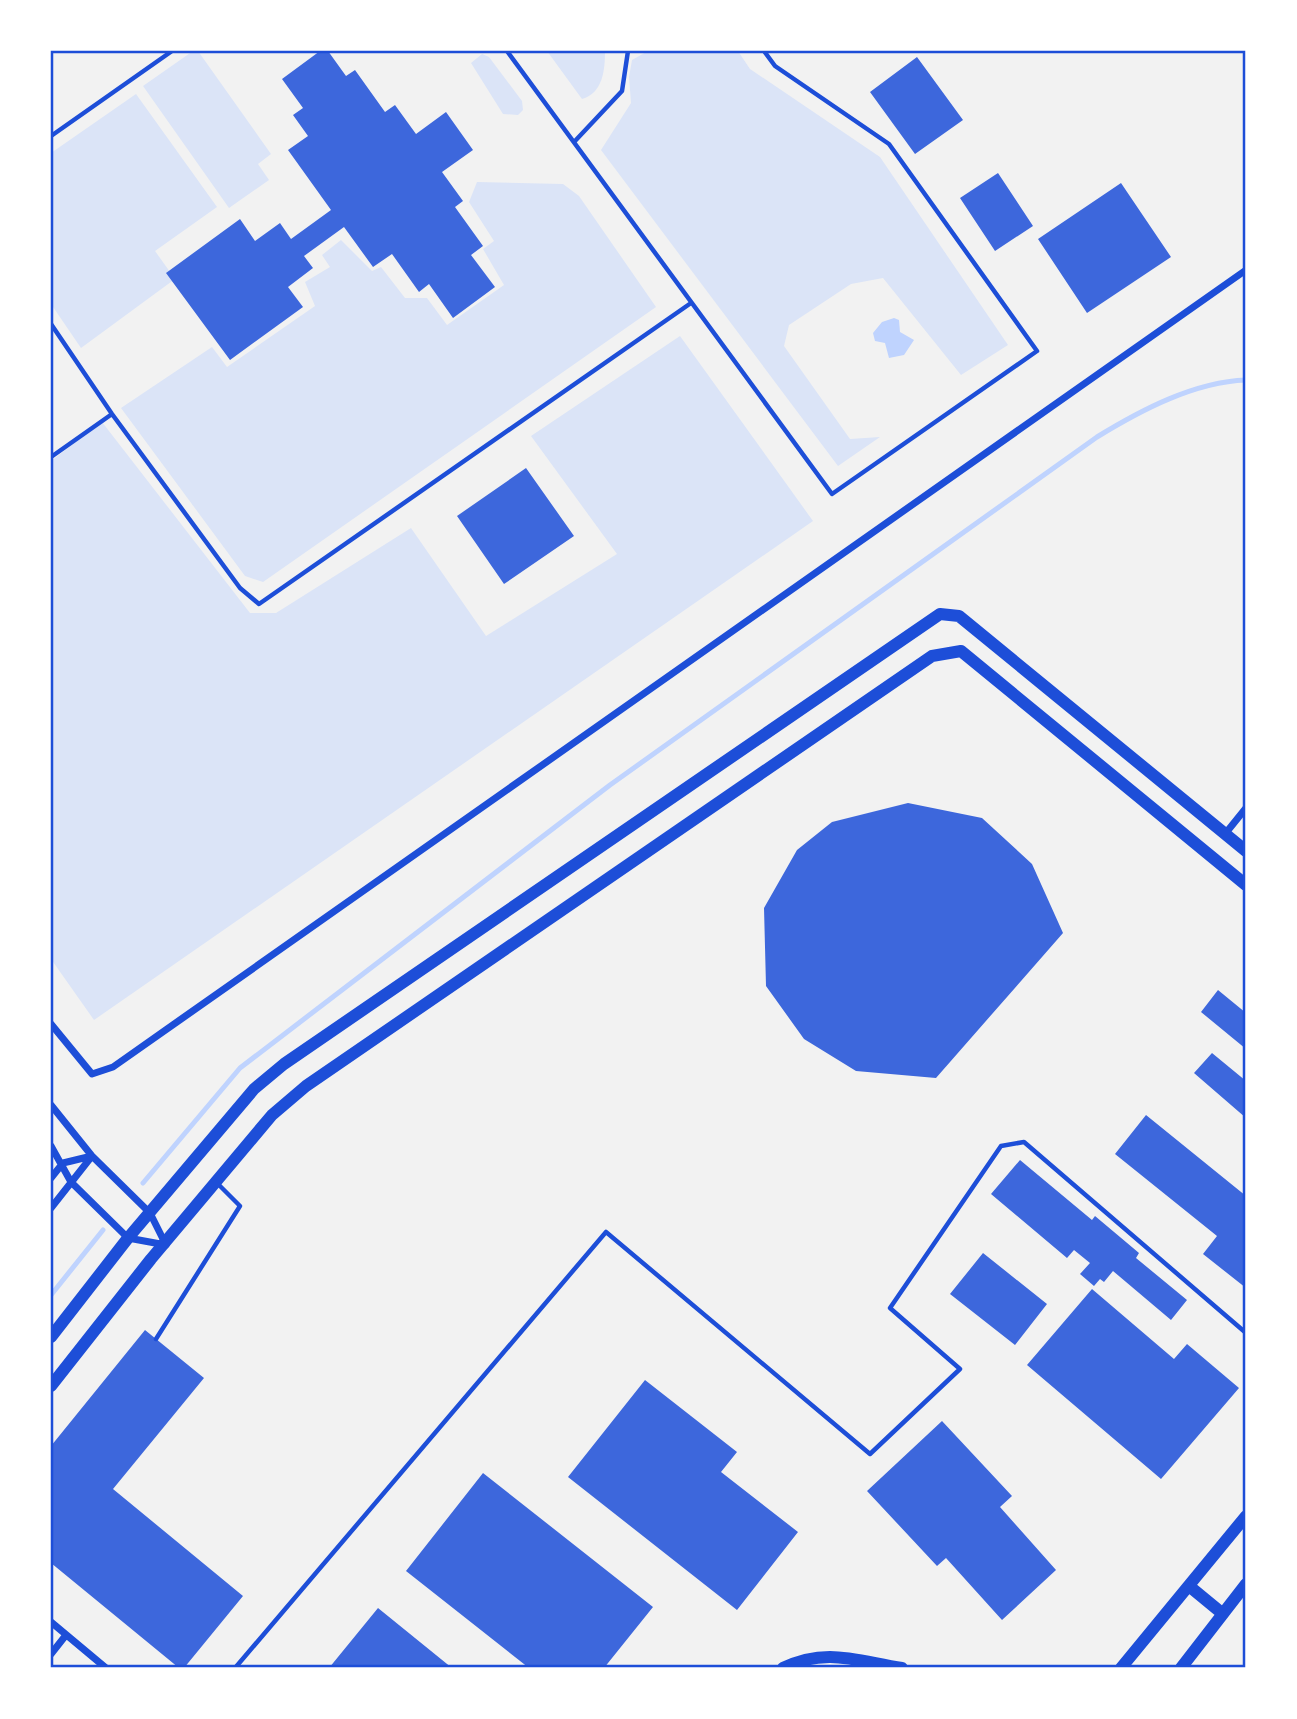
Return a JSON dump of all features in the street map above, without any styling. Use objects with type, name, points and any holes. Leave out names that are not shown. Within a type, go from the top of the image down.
[{"type":"main road","points":[[51,1337],[128,1238],[254,1089],[284,1064],[940,614],[959,616],[1246,851]]},
{"type":"main road","points":[[51,1386],[151,1259],[166,1245],[272,1115],[306,1086],[932,656],[961,651],[1246,885]]},
{"type":"main road","points":[[1121,1668],[1246,1517]]},
{"type":"main road","points":[[1181,1668],[1246,1584]]},
{"type":"main road","points":[[1189,1587],[1223,1614]]},
{"type":"main road","points":[[783,1668],[805,1657],[822,1655],[902,1668]]},
{"type":"street","points":[[51,1024],[92,1074],[113,1067],[1246,270]]},
{"type":"street","points":[[1226,834],[1246,808]]},
{"type":"street","points":[[51,1105],[92,1156],[150,1213],[166,1245]]},
{"type":"street","points":[[51,1146],[71,1182],[128,1238],[166,1245]]},
{"type":"street","points":[[51,1178],[62,1163],[92,1156]]},
{"type":"street","points":[[51,1208],[92,1156]]},
{"type":"street","points":[[51,1622],[106,1668]]},
{"type":"street","points":[[51,1654],[66,1635]]},
{"type":"lane","points":[[51,136],[172,51]]},
{"type":"lane","points":[[507,51],[832,494],[1037,351],[889,144],[775,66],[764,51]]},
{"type":"lane","points":[[575,141],[622,92],[628,51]]},
{"type":"lane","points":[[51,324],[112,414],[240,588],[260,604],[691,303]]},
{"type":"lane","points":[[51,457],[112,414]]},
{"type":"lane","points":[[235,1668],[606,1232],[870,1454],[960,1369],[890,1308],[1001,1146],[1024,1142],[1246,1333]]},
{"type":"lane","points":[[156,1339],[240,1206],[217,1182]]},
{"type":"shaded area","points":[[193,51],[198,51],[271,154],[258,164],[269,180],[229,208],[143,86]]},
{"type":"shaded area","points":[[547,51],[605,51],[599,86],[582,99]]},
{"type":"shaded area","points":[[648,51],[738,51],[750,69],[880,157],[1008,345],[961,375],[883,278],[851,284],[789,325],[784,346],[850,439],[880,437],[838,466],[601,150],[631,103],[629,77],[632,60]]},
{"type":"shaded area","points":[[482,54],[489,57],[522,101],[523,110],[518,115],[503,114],[471,63]]},
{"type":"shaded area","points":[[136,94],[217,207],[155,251],[175,279],[81,348],[51,304],[51,153]]},
{"type":"shaded area","points":[[477,182],[563,184],[579,196],[656,307],[263,582],[245,576],[121,408],[212,347],[227,367],[315,306],[305,282],[330,267],[322,255],[341,240],[372,271],[381,267],[405,298],[427,298],[447,325],[504,285],[483,249],[494,241],[469,202]]},
{"type":"shaded area","points":[[680,336],[813,521],[94,1020],[51,959],[51,461],[102,422],[250,613],[276,613],[411,528],[486,636],[617,554],[531,436]]},
{"type":"water","points":[[894,318],[899,320],[900,332],[914,340],[904,355],[889,358],[885,343],[875,341],[873,333],[882,322]]},
{"type":"building","points":[[320,51],[328,51],[346,76],[355,70],[385,112],[395,105],[416,134],[446,112],[473,150],[442,172],[463,201],[455,207],[483,246],[471,255],[495,287],[453,318],[429,284],[419,292],[392,254],[373,267],[344,227],[304,256],[313,268],[288,287],[303,307],[230,360],[166,273],[240,219],[255,241],[280,223],[291,239],[331,210],[288,150],[308,136],[293,115],[303,108],[282,79]]},
{"type":"building","points":[[917,57],[963,120],[915,154],[870,92]]},
{"type":"building","points":[[998,173],[1033,226],[995,251],[960,198]]},
{"type":"building","points":[[1121,183],[1171,257],[1087,313],[1038,239]]},
{"type":"building","points":[[526,468],[574,536],[504,584],[457,516]]},
{"type":"building","points":[[908,803],[982,818],[1032,864],[1063,933],[936,1078],[856,1071],[804,1039],[766,986],[764,908],[797,850],[832,822]]},
{"type":"building","points":[[1218,990],[1246,1013],[1246,1049],[1201,1012]]},
{"type":"building","points":[[1212,1053],[1246,1081],[1246,1118],[1194,1073]]},
{"type":"building","points":[[1146,1115],[1246,1196],[1246,1288],[1203,1254],[1217,1236],[1115,1154]]},
{"type":"building","points":[[1020,1160],[1092,1220],[1095,1216],[1139,1253],[1136,1258],[1187,1300],[1171,1320],[1113,1271],[1104,1282],[1100,1279],[1094,1286],[1080,1274],[1090,1263],[1074,1250],[1067,1258],[991,1194]]},
{"type":"building","points":[[983,1253],[1047,1304],[1015,1345],[950,1294]]},
{"type":"building","points":[[1092,1289],[1174,1359],[1187,1344],[1239,1388],[1161,1479],[1027,1365]]},
{"type":"building","points":[[145,1330],[204,1378],[113,1489],[243,1596],[184,1668],[179,1668],[51,1563],[51,1446]]},
{"type":"building","points":[[645,1380],[737,1452],[721,1472],[798,1532],[737,1610],[568,1477]]},
{"type":"building","points":[[942,1421],[1012,1496],[1000,1507],[1056,1570],[1002,1620],[946,1558],[937,1566],[867,1491]]},
{"type":"building","points":[[483,1473],[653,1607],[604,1668],[529,1668],[406,1571]]},
{"type":"building","points":[[378,1608],[452,1668],[329,1668]]},
{"type":"waterway","points":[[143,1183],[240,1068],[610,785],[1097,437],[1168,399],[1207,386],[1246,380]]},
{"type":"waterway","points":[[51,1295],[103,1230]]}]
